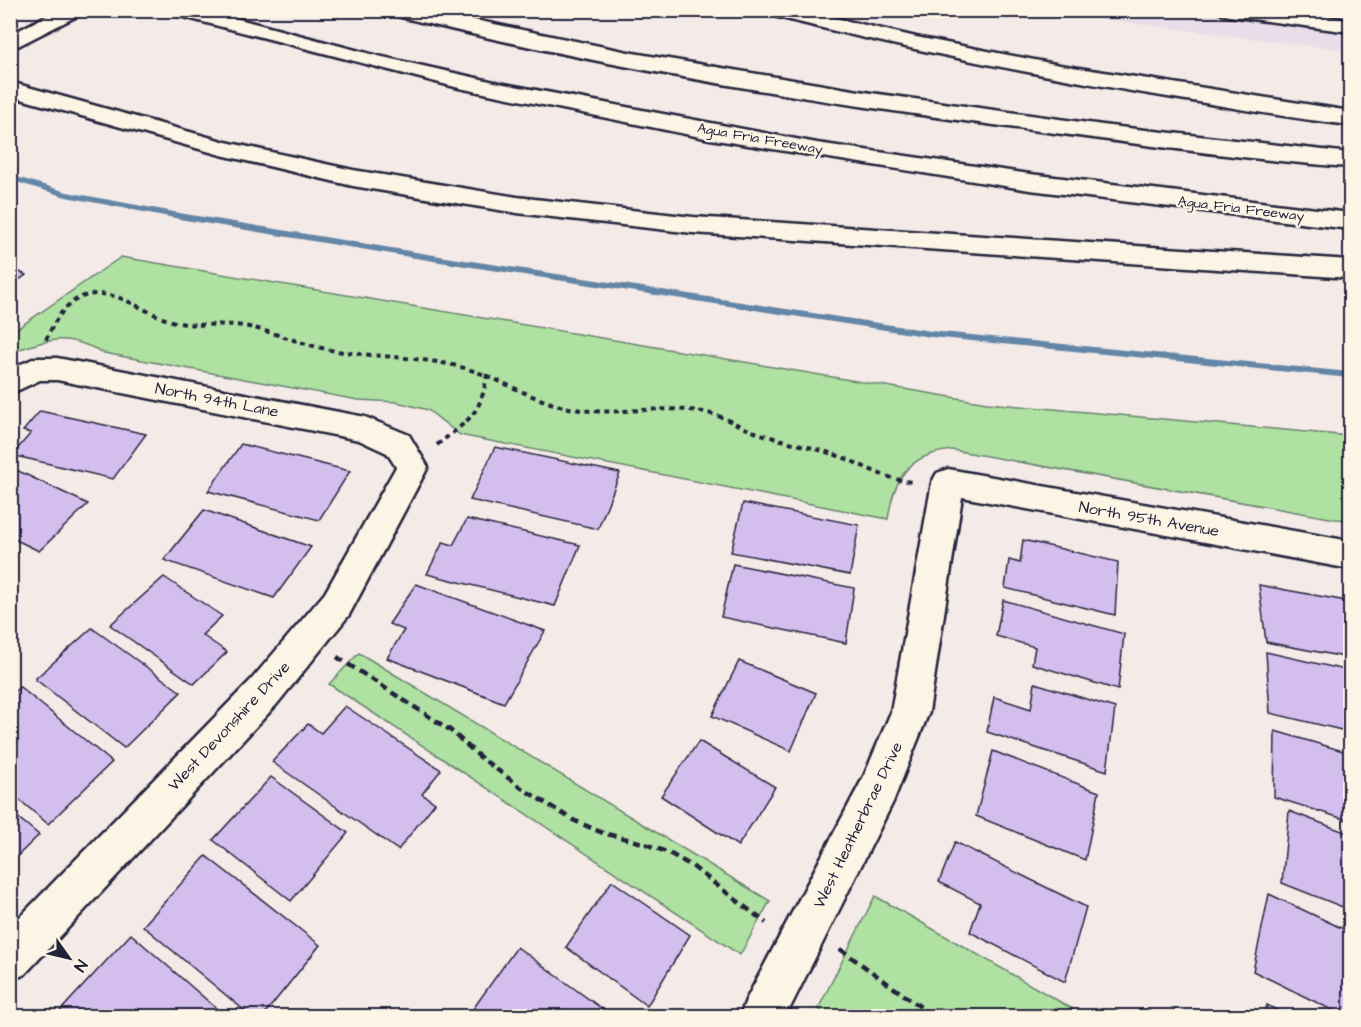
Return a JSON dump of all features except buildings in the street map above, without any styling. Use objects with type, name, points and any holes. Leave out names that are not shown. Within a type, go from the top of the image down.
[{"type":"main road","points":[[18,40],[74,10]]},
{"type":"main road","name":"Agua Fria Freeway","points":[[179,10],[498,90],[700,129],[948,171],[1162,200],[1350,221]]},
{"type":"main road","points":[[396,10],[606,55],[814,91],[1107,134],[1350,160]]},
{"type":"main road","points":[[773,10],[891,39],[1023,64],[1350,118]]},
{"type":"main road","points":[[1229,10],[1350,26]]},
{"type":"main road","points":[[1343,10],[1350,16]]},
{"type":"main road","points":[[10,89],[171,135],[293,165],[434,193],[550,210],[693,225],[1350,269]]},
{"type":"main road","name":"North 94th Lane","points":[[23,376],[57,369],[365,429],[398,444],[412,467]]},
{"type":"main road","name":"West Devonshire Drive","points":[[10,959],[264,692],[337,604],[412,467]]},
{"type":"main road","name":"North 95th Avenue","points":[[948,482],[1350,555]]},
{"type":"main road","name":"West Heatherbrae Drive","points":[[762,1017],[879,788],[910,712],[948,482]]},
{"type":"path","points":[[23,376],[59,312],[70,302],[85,296],[109,294],[124,299],[144,312],[178,323],[225,323],[340,352],[416,358],[487,374],[553,403],[573,408],[603,412],[642,408],[682,409],[710,413],[753,431],[843,458],[901,482],[948,482]]},
{"type":"path","points":[[412,467],[474,416],[482,405],[487,374]]},
{"type":"path","points":[[308,638],[411,703],[450,730],[480,757],[524,789],[573,820],[603,833],[643,843],[669,853],[692,866],[779,932],[835,946],[933,1017]]},
{"type":"shaded area","points":[[1037,11],[1350,11],[1350,51]]},
{"type":"green space","points":[[121,257],[987,403],[1350,436],[1350,520],[953,450],[925,457],[906,471],[894,491],[888,519],[460,435],[428,410],[397,402],[358,400],[104,353],[90,346],[68,340],[47,341],[11,352],[11,333]]},
{"type":"green space","points":[[359,653],[770,901],[740,955],[329,684]]},
{"type":"green space","points":[[875,896],[1085,1016],[829,1016],[818,1009]]},
{"type":"waterway","points":[[10,177],[66,194],[185,217],[452,261],[931,334],[1350,375]]}]
